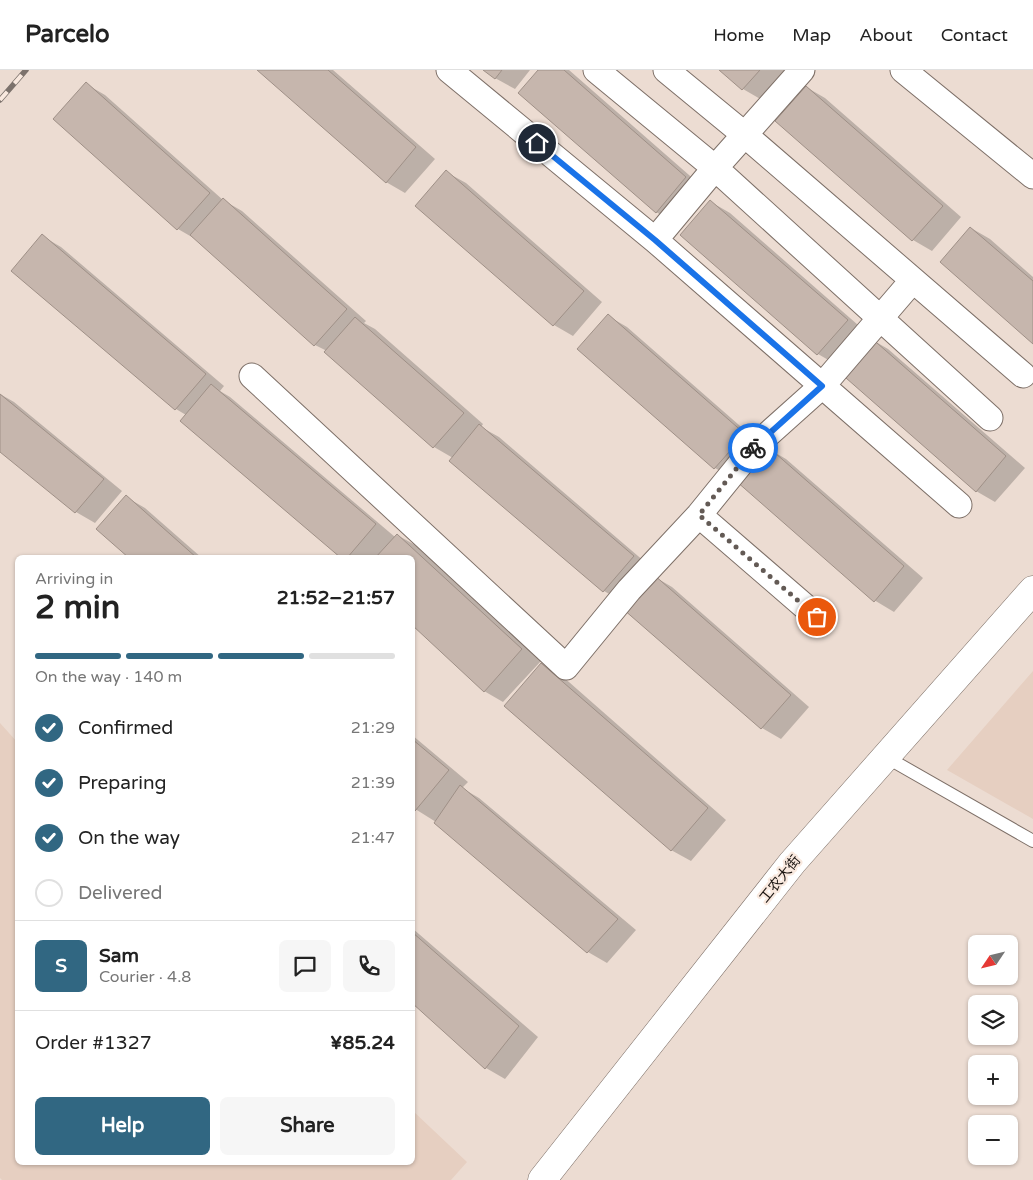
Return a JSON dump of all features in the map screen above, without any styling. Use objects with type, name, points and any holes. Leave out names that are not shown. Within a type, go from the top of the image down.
[{"type":"main road","name":"工农大街","points":[[542,1180],[792,863],[1033,590]]},
{"type":"street","points":[[449,70],[655,240],[959,505]]},
{"type":"street","points":[[596,70],[715,168],[990,418]]},
{"type":"street","points":[[666,70],[745,135],[1023,374]]},
{"type":"street","points":[[655,240],[715,168],[802,70]]},
{"type":"street","points":[[903,70],[1033,176]]},
{"type":"street","points":[[252,376],[566,667],[629,590],[699,515],[755,446],[822,386],[913,280]]},
{"type":"street","points":[[699,515],[817,617]]},
{"type":"lane","points":[[886,756],[1033,841]]},
{"type":"shaded area","points":[[1033,671],[1033,819],[947,770]]},
{"type":"shaded area","points":[[0,723],[15,740],[15,1165],[415,1165],[415,1113],[467,1162],[451,1180],[2,1180],[0,1178]]},
{"type":"building","points":[[257,70],[328,70],[416,147],[386,183]]},
{"type":"building","points":[[483,70],[502,70],[495,79]]},
{"type":"building","points":[[538,70],[564,70],[686,177],[656,213],[518,93]]},
{"type":"building","points":[[719,70],[760,70],[742,90]]},
{"type":"building","points":[[86,82],[210,193],[177,230],[53,119]]},
{"type":"building","points":[[806,86],[943,206],[912,241],[775,121]]},
{"type":"building","points":[[446,170],[584,291],[553,326],[415,206]]},
{"type":"building","points":[[223,198],[347,309],[314,346],[190,235]]},
{"type":"building","points":[[710,200],[848,320],[817,355],[680,235]]},
{"type":"building","points":[[970,227],[1033,281],[1033,344],[940,262]]},
{"type":"building","points":[[42,234],[206,374],[175,410],[11,271]]},
{"type":"building","points":[[608,314],[745,434],[714,469],[577,349]]},
{"type":"building","points":[[355,317],[464,413],[433,448],[324,352]]},
{"type":"building","points":[[869,336],[1006,456],[976,492],[838,371]]},
{"type":"building","points":[[211,384],[376,524],[350,555],[337,555],[180,421]]},
{"type":"building","points":[[0,394],[104,479],[75,513],[0,452]]},
{"type":"building","points":[[479,424],[634,556],[603,592],[449,461]]},
{"type":"building","points":[[767,446],[904,566],[874,602],[736,481]]},
{"type":"building","points":[[126,495],[194,555],[126,555],[96,529]]},
{"type":"building","points":[[397,534],[522,649],[484,692],[415,628],[415,555],[378,555]]},
{"type":"building","points":[[653,574],[791,695],[761,729],[623,609]]},
{"type":"building","points":[[541,663],[708,808],[671,851],[504,706]]},
{"type":"building","points":[[415,742],[449,770],[415,811]]},
{"type":"building","points":[[460,785],[618,919],[587,953],[434,823]]},
{"type":"building","points":[[415,935],[519,1026],[485,1069],[415,1006]]},
{"type":"railway","points":[[0,100],[26,70]]},
{"type":"way so far","points":[[753,448],[699,515],[817,617]]},
{"type":"route","points":[[537,143],[655,240],[822,386],[753,448]]}]
